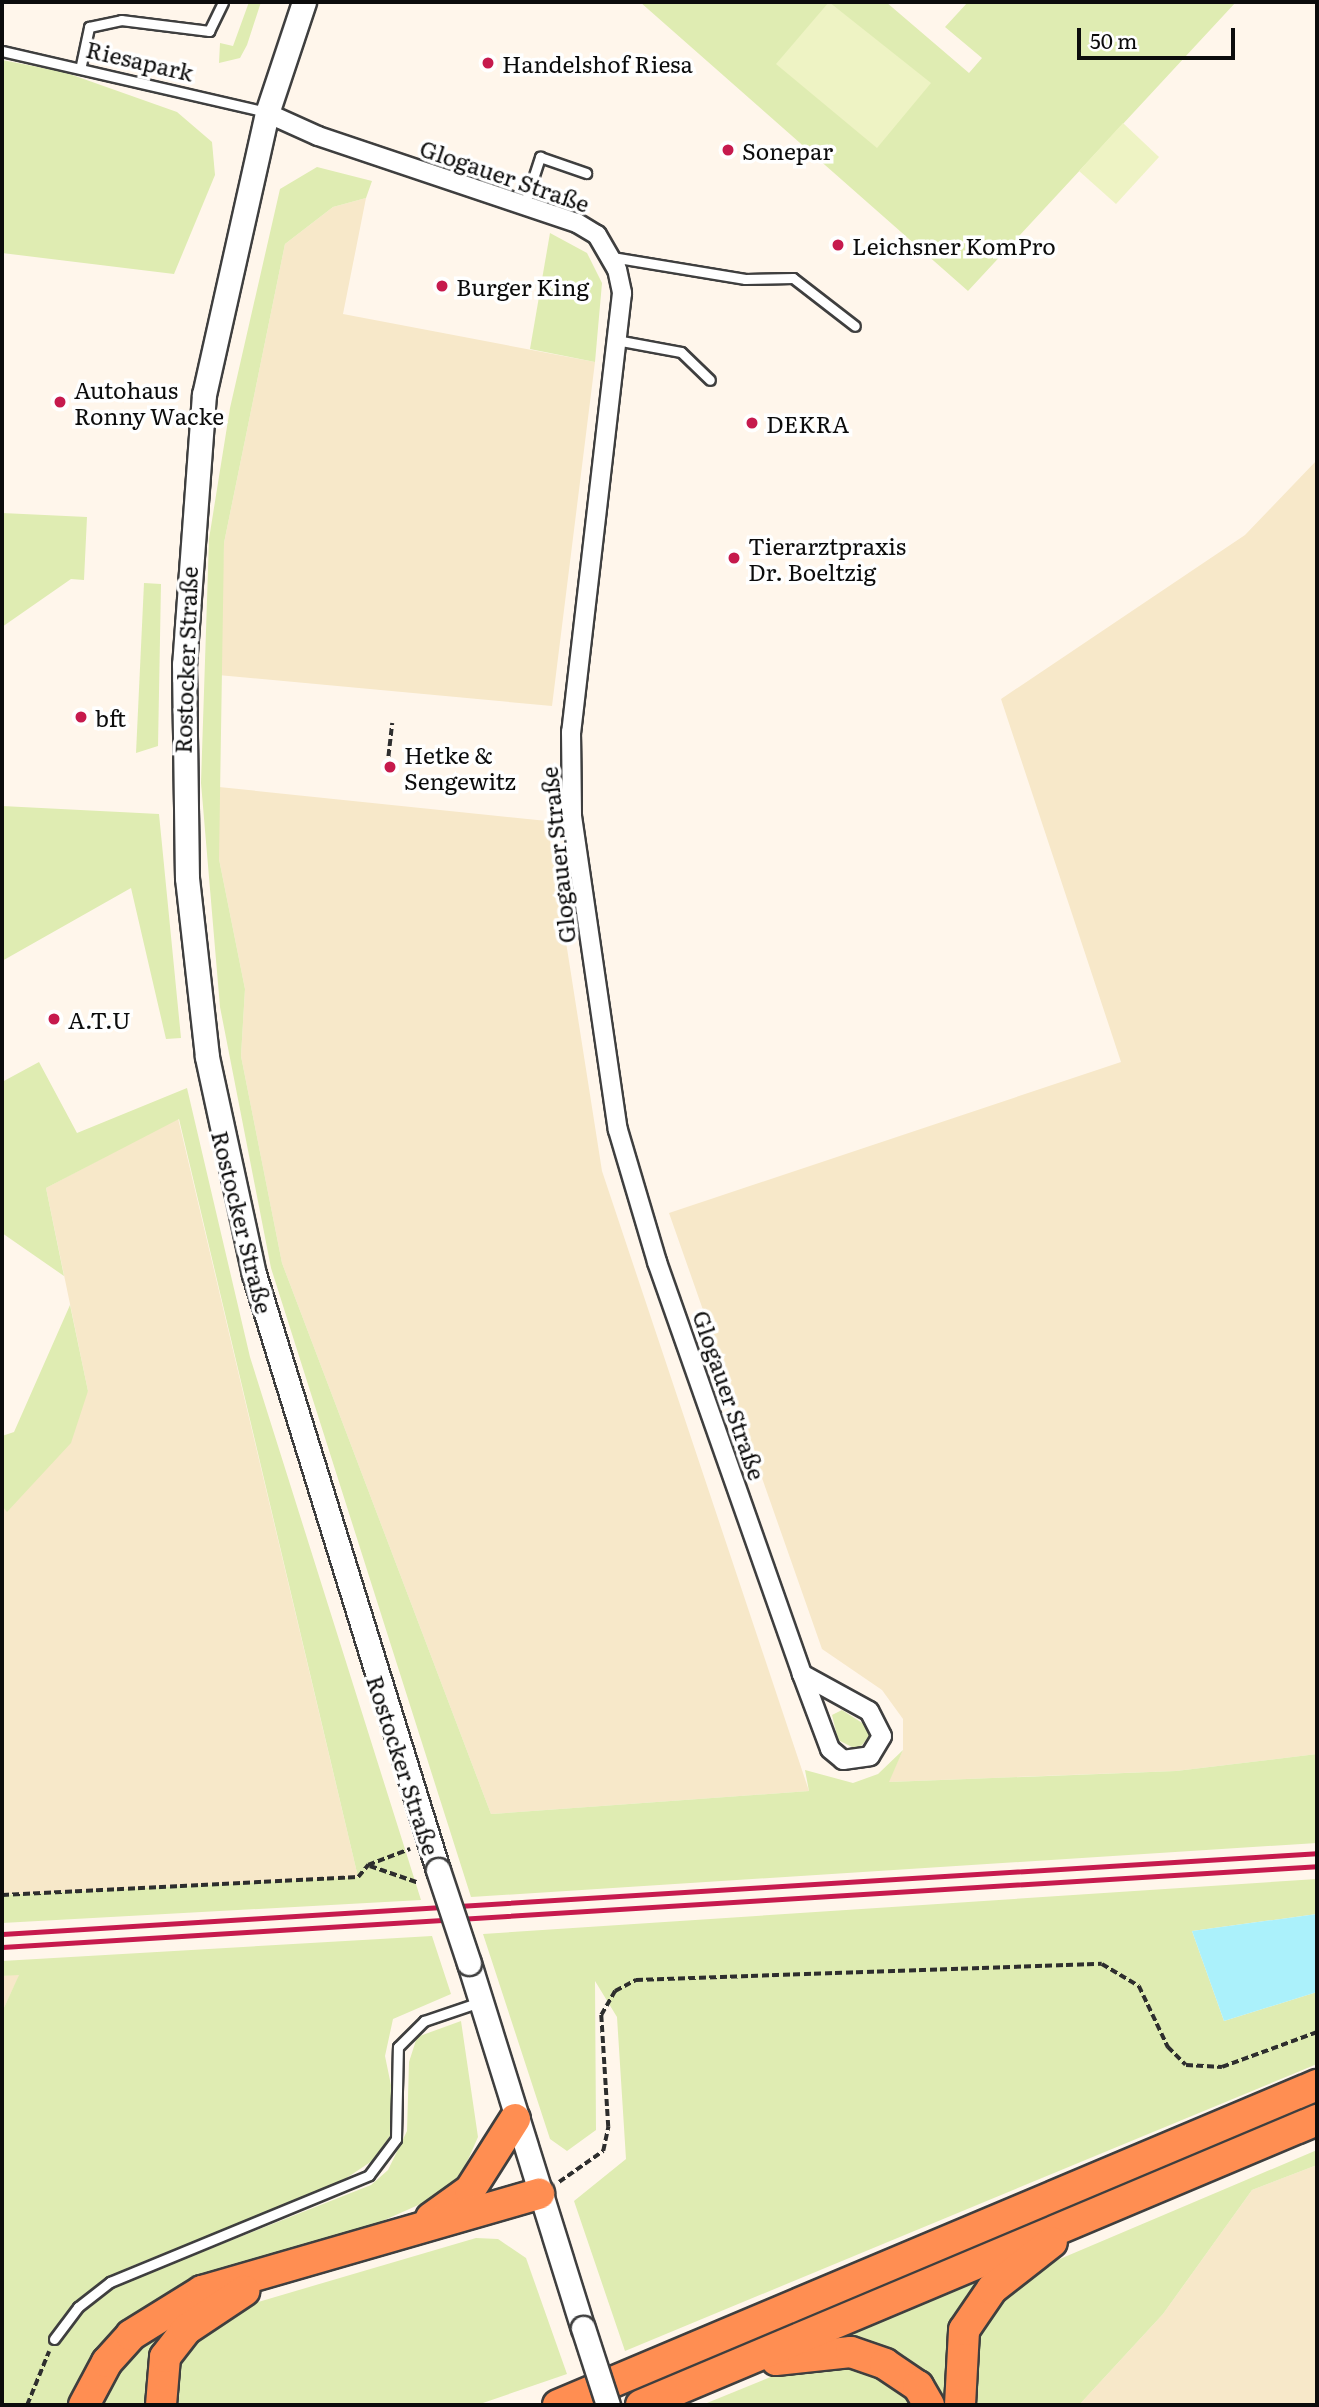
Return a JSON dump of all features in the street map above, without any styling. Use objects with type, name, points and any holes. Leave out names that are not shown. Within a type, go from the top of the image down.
[{"type":"highway","points":[[558,2405],[1317,2085]]},
{"type":"highway","points":[[412,2232],[470,2189],[515,2119]]},
{"type":"highway","points":[[641,2405],[1317,2120]]},
{"type":"highway","points":[[84,2405],[107,2362],[131,2335],[202,2291],[280,2274],[539,2194]]},
{"type":"highway","points":[[960,2405],[956,2376],[971,2319],[992,2288],[1086,2216]]},
{"type":"highway","points":[[161,2405],[165,2357],[187,2329],[226,2300],[280,2274]]},
{"type":"highway","points":[[734,2366],[851,2352],[896,2371],[918,2386],[929,2405]]},
{"type":"street","name":"Rostocker Straße","points":[[304,2],[267,113],[204,394],[198,449],[184,664],[187,878],[207,1057],[254,1274],[515,2119],[608,2405]]},
{"type":"street","name":"Glogauer Straße","points":[[267,113],[318,136],[577,223],[597,235],[612,257],[622,293],[570,732],[572,816],[626,1163],[802,1674],[830,1749],[843,1760],[870,1756],[882,1736],[869,1711],[802,1674]]},
{"type":"lane","points":[[81,65],[89,27],[121,20],[209,31],[223,2]]},
{"type":"lane","name":"Riesapark","points":[[2,51],[81,65],[267,113]]},
{"type":"lane","points":[[524,206],[540,156],[586,173]]},
{"type":"lane","points":[[612,257],[745,279],[793,278],[855,326]]},
{"type":"lane","points":[[616,340],[681,352],[710,380]]},
{"type":"lane","points":[[54,2339],[78,2307],[110,2282],[369,2175],[396,2139],[398,2047],[425,2021],[480,2002]]},
{"type":"path","points":[[387,767],[392,723]]},
{"type":"path","points":[[2,1895],[358,1877],[368,1865],[410,1849]]},
{"type":"path","points":[[368,1865],[418,1883]]},
{"type":"path","points":[[539,2194],[603,2151],[608,2127],[601,2015],[615,1991],[636,1980],[1102,1964],[1139,1986],[1168,2047],[1186,2065],[1222,2067],[1317,2032]]},
{"type":"path","points":[[27,2405],[54,2339]]},
{"type":"shaded area","points":[[366,198],[343,314],[595,362],[552,706],[218,675],[224,543],[285,244],[333,207]]},
{"type":"shaded area","points":[[1317,460],[1317,1754],[1176,1771],[888,1782],[903,1750],[903,1719],[882,1690],[822,1649],[669,1213],[1121,1062],[1001,699],[1245,535]]},
{"type":"shaded area","points":[[219,787],[547,821],[602,1171],[809,1791],[491,1814],[282,1263],[241,1056],[245,989],[219,859]]},
{"type":"shaded area","points":[[178,1118],[358,1877],[2,1895],[2,1506],[7,1511],[88,1391],[46,1188]]},
{"type":"shaded area","points":[[20,1974],[2,2012],[2,1976]]},
{"type":"shaded area","points":[[1317,2165],[1317,2405],[1079,2405],[1163,2314],[1252,2190]]},
{"type":"green space","points":[[249,2],[261,2],[247,45],[240,58],[219,63],[220,43],[233,46]]},
{"type":"green space","points":[[640,2],[886,2],[969,73],[982,58],[945,27],[968,2],[1236,2],[968,291]]},
{"type":"green space","points":[[829,2],[931,83],[877,148],[776,64]]},
{"type":"green space","points":[[2,60],[64,72],[177,112],[212,142],[215,175],[174,274],[2,253]]},
{"type":"green space","points":[[1123,123],[1159,157],[1116,204],[1079,171]]},
{"type":"green space","points":[[317,167],[372,181],[366,198],[333,207],[285,244],[224,543],[219,859],[245,989],[241,1056],[282,1263],[491,1814],[809,1791],[805,1770],[853,1783],[878,1774],[903,1750],[889,1782],[1176,1771],[1317,1754],[1317,1843],[471,1897],[271,1268],[220,1007],[201,783],[209,539],[230,408],[280,189]]},
{"type":"green space","points":[[550,233],[587,253],[602,283],[595,362],[530,349]]},
{"type":"green space","points":[[2,513],[87,517],[84,580],[71,579],[2,627]]},
{"type":"green space","points":[[144,583],[161,584],[158,746],[136,753]]},
{"type":"green space","points":[[2,806],[159,814],[181,1038],[166,1039],[131,888],[2,961]]},
{"type":"green space","points":[[39,1062],[77,1133],[187,1088],[250,1357],[421,1900],[2,1923],[2,1895],[358,1877],[179,1119],[46,1188],[64,1276],[2,1233],[2,1082]]},
{"type":"green space","points":[[70,1305],[88,1391],[71,1443],[7,1512],[2,1506],[2,1436],[14,1432]]},
{"type":"green space","points":[[842,1710],[867,1726],[870,1735],[858,1750],[838,1740],[832,1715]]},
{"type":"green space","points":[[1317,1879],[1317,1914],[1192,1931],[1224,2021],[1317,1992],[1317,2064],[625,2351],[574,2201],[626,2159],[617,2017],[595,1981],[596,2130],[567,2151],[550,2139],[483,1934]]},
{"type":"green space","points":[[432,1936],[451,1994],[393,2019],[385,2056],[393,2095],[390,2136],[372,2161],[339,2183],[127,2268],[92,2288],[48,2339],[58,2345],[82,2310],[116,2286],[371,2185],[388,2170],[407,2131],[409,2062],[417,2037],[461,2021],[478,2137],[464,2169],[443,2194],[351,2235],[194,2286],[70,2405],[2,2405],[2,2012],[19,1975],[2,1976],[2,1961]]},
{"type":"green space","points":[[1317,2150],[1317,2165],[1252,2190],[1163,2314],[1079,2405],[974,2405],[977,2334],[995,2305],[1041,2267]]},
{"type":"green space","points":[[476,2238],[498,2239],[526,2258],[567,2374],[477,2405],[175,2405],[174,2364],[195,2331],[224,2312]]},
{"type":"green space","points":[[997,2265],[948,2405],[926,2380],[828,2340]]},
{"type":"green space","points":[[173,2317],[155,2405],[95,2405],[118,2366]]},
{"type":"green space","points":[[805,2363],[844,2363],[879,2374],[919,2405],[702,2405]]},
{"type":"water","points":[[1317,1914],[1317,1992],[1224,2021],[1192,1931]]},
{"type":"railway","points":[[2,1934],[1317,1853]]},
{"type":"railway","points":[[2,1947],[1317,1866]]},
{"type":"place","name":"Handelshof Riesa","points":[[488,63]]},
{"type":"place","name":"Sonepar","points":[[728,150]]},
{"type":"place","name":"Leichsner KomPro","points":[[838,245]]},
{"type":"place","name":"Burger King","points":[[442,286]]},
{"type":"place","name":"Autohaus Ronny Wacke","points":[[60,402]]},
{"type":"place","name":"DEKRA","points":[[752,423]]},
{"type":"place","name":"Tierarztpraxis Dr. Boeltzig","points":[[734,558]]},
{"type":"place","name":"bft","points":[[81,717]]},
{"type":"place","name":"Hetke & Sengewitz","points":[[390,767]]},
{"type":"place","name":"A.T.U","points":[[54,1019]]}]
